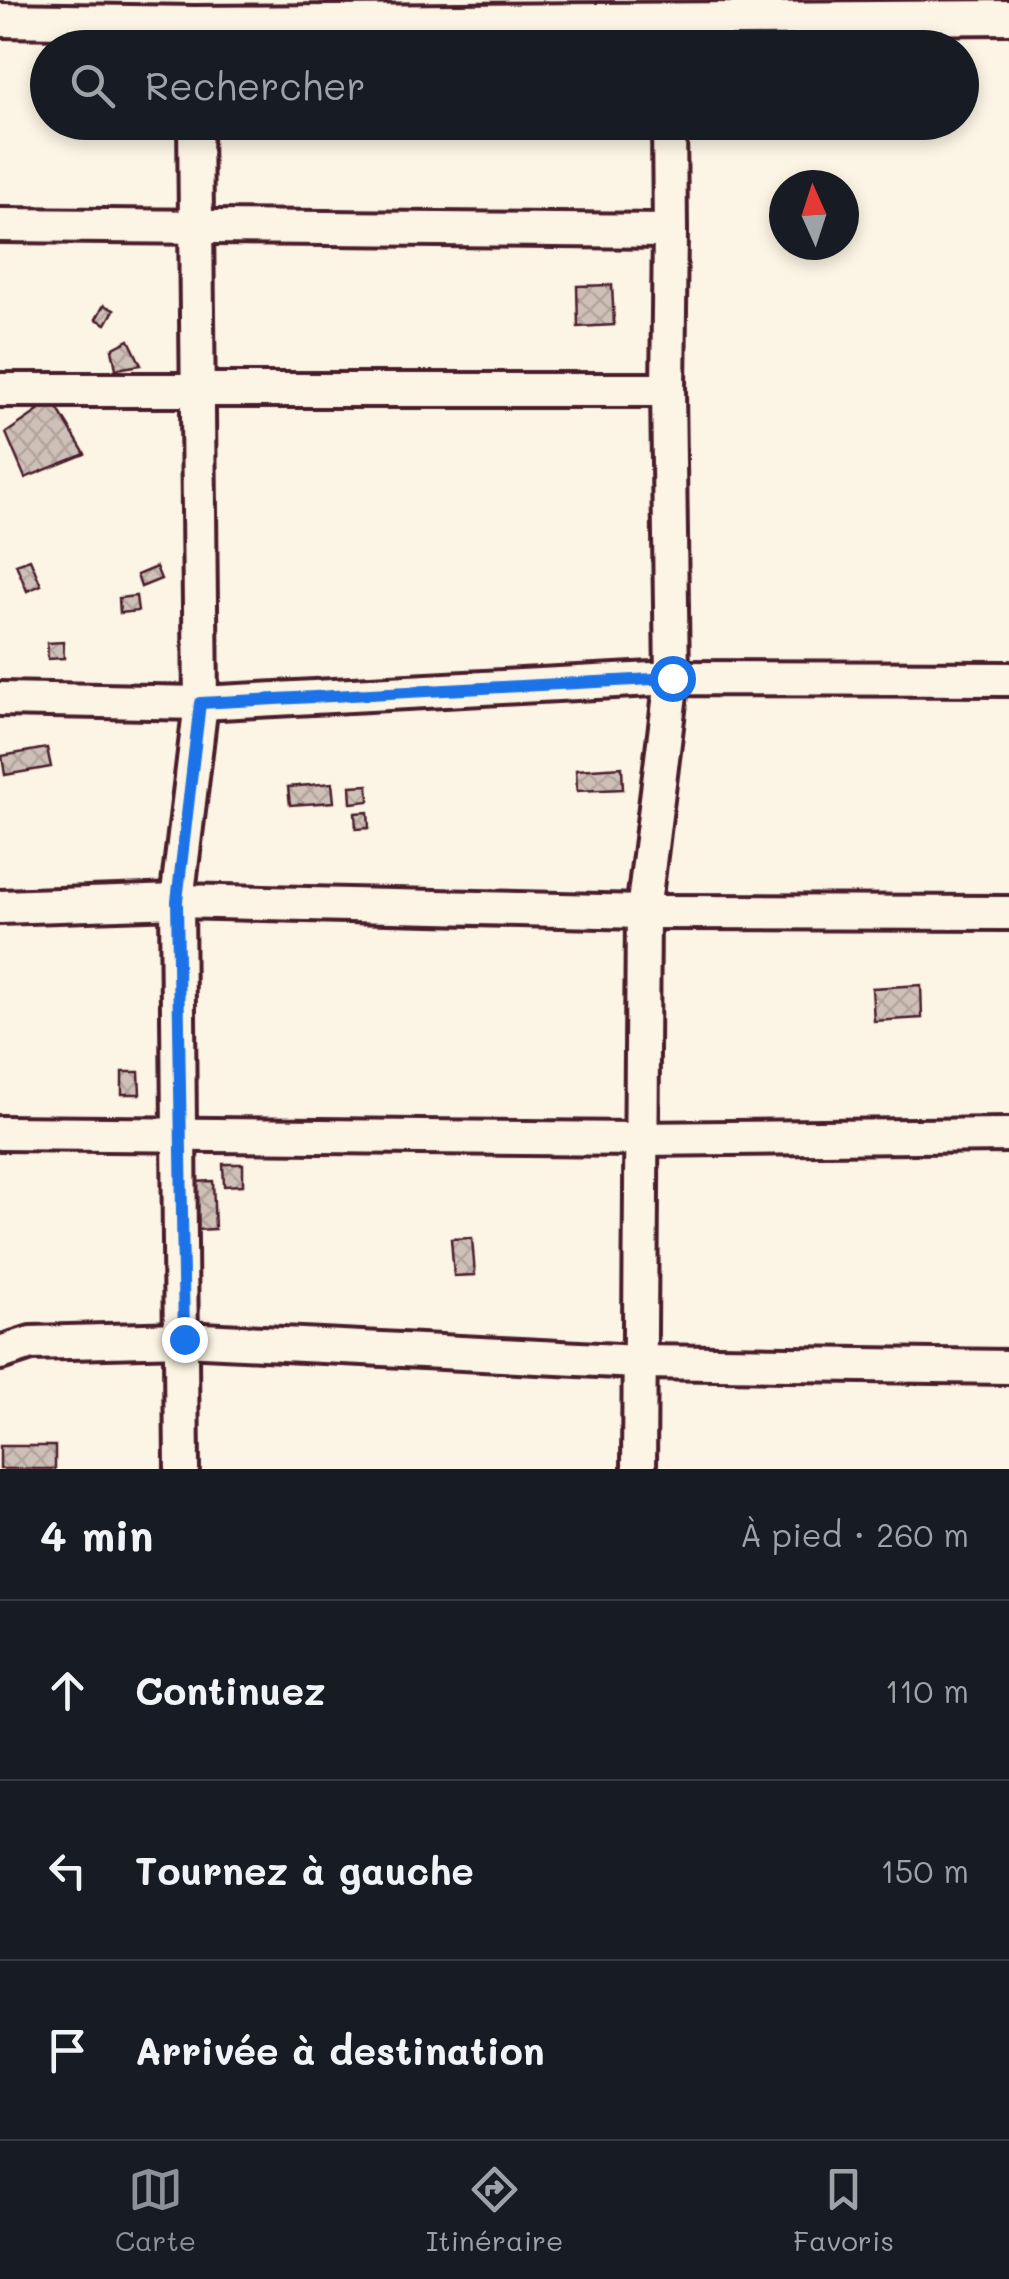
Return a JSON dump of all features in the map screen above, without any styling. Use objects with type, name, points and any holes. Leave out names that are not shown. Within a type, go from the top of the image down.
[{"type":"street","points":[[265,30],[550,10],[652,30]]},
{"type":"street","points":[[731,30],[1009,17]]},
{"type":"street","points":[[0,20],[129,30]]},
{"type":"street","points":[[182,1469],[184,1339],[177,901],[200,703],[195,140]]},
{"type":"street","points":[[638,1469],[643,912],[672,678],[669,140]]},
{"type":"street","points":[[0,225],[670,231]]},
{"type":"street","points":[[0,390],[668,390]]},
{"type":"street","points":[[0,698],[200,703],[672,678],[1009,679]]},
{"type":"street","points":[[0,906],[177,901],[643,912],[1009,913]]},
{"type":"street","points":[[0,1133],[639,1139],[1009,1135]]},
{"type":"street","points":[[0,1354],[31,1343],[184,1339],[638,1362],[1009,1367]]},
{"type":"building","points":[[612,285],[614,325],[578,327],[577,286]]},
{"type":"building","points":[[104,305],[114,310],[106,324],[96,319]]},
{"type":"building","points":[[129,340],[141,365],[116,369],[112,349]]},
{"type":"building","points":[[53,401],[85,454],[25,478],[6,433]]},
{"type":"building","points":[[30,559],[41,585],[27,591],[16,564]]},
{"type":"building","points":[[156,567],[161,579],[141,587],[137,575]]},
{"type":"building","points":[[136,596],[138,611],[120,613],[119,598]]},
{"type":"building","points":[[63,642],[64,658],[48,659],[47,643]]},
{"type":"building","points":[[47,748],[51,767],[5,775],[2,756]]},
{"type":"building","points":[[622,767],[623,789],[577,791],[576,770]]},
{"type":"building","points":[[332,783],[334,802],[290,805],[288,787]]},
{"type":"building","points":[[368,785],[369,801],[351,803],[350,786]]},
{"type":"building","points":[[368,812],[369,828],[356,829],[355,813]]},
{"type":"building","points":[[921,985],[922,1018],[874,1021],[872,988]]},
{"type":"building","points":[[122,1072],[139,1072],[140,1094],[122,1094]]},
{"type":"building","points":[[223,1164],[243,1164],[243,1185],[224,1186]]},
{"type":"building","points":[[213,1181],[215,1229],[196,1230],[193,1182]]},
{"type":"building","points":[[472,1238],[475,1275],[454,1276],[451,1239]]},
{"type":"building","points":[[0,1446],[55,1446],[55,1469],[0,1469]]},
{"type":"route","points":[[184,1339],[177,901],[200,703],[672,678]]}]
